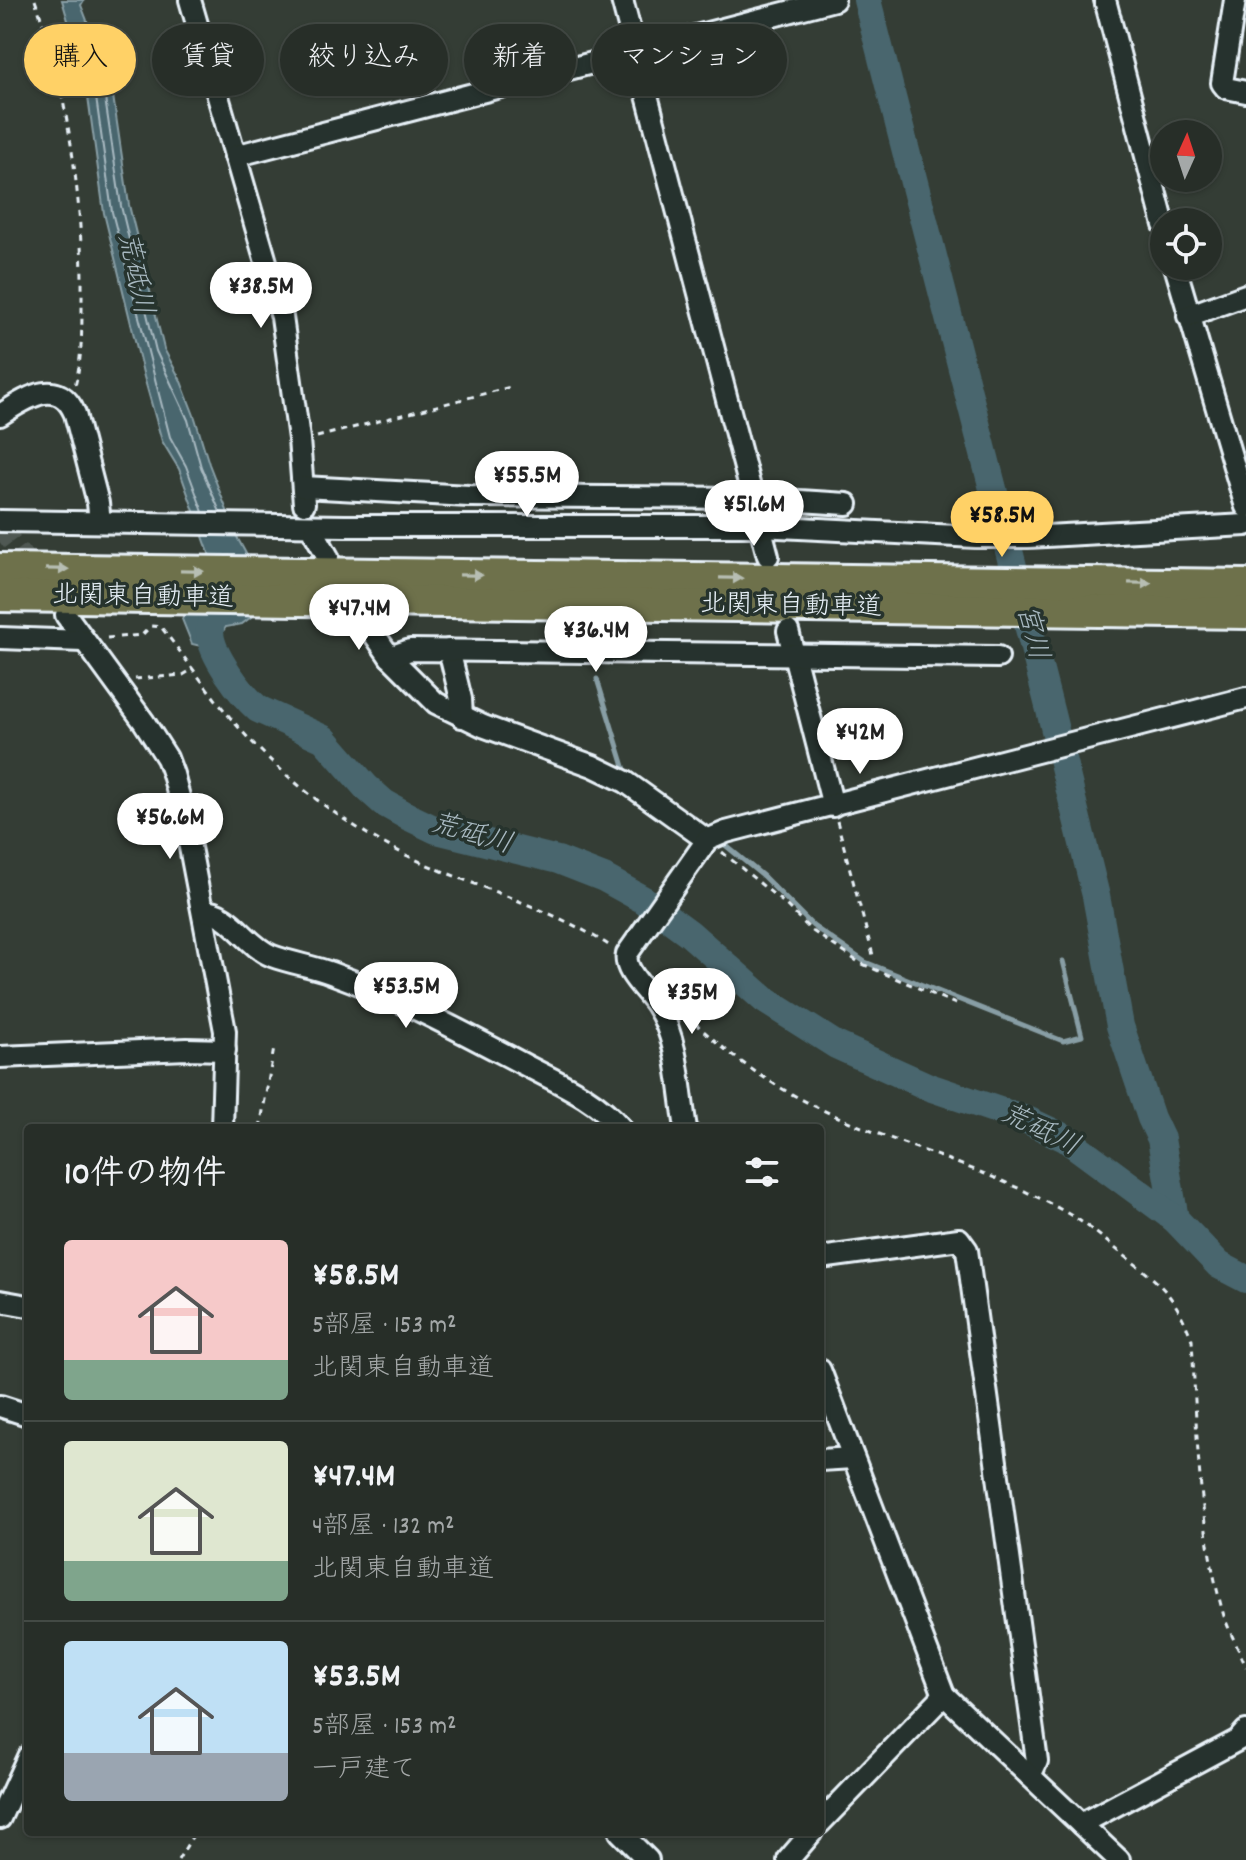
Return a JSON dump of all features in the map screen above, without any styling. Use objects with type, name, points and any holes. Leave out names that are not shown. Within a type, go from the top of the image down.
[{"type":"highway","name":"北関東自動車道","points":[[0,569],[114,570],[319,565],[980,595]]},
{"type":"highway","name":"北関東自動車道","points":[[0,596],[327,601],[1063,596],[1246,585]]},
{"type":"highway","name":"北関東自動車道","points":[[1063,596],[1246,613]]},
{"type":"street","points":[[190,0],[282,317],[299,439],[303,495],[752,498],[847,504]]},
{"type":"street","points":[[622,0],[628,24]]},
{"type":"street","points":[[742,24],[834,0]]},
{"type":"street","points":[[1105,0],[1160,208]]},
{"type":"street","points":[[1235,0],[1222,83],[1226,88],[1246,92]]},
{"type":"street","points":[[235,156],[592,63]]},
{"type":"street","points":[[647,96],[768,556]]},
{"type":"street","points":[[1179,280],[1246,507]]},
{"type":"street","points":[[1188,316],[1246,295]]},
{"type":"street","points":[[0,415],[33,395],[48,393],[63,397],[75,414],[98,503],[109,522]]},
{"type":"street","points":[[0,521],[533,527],[760,526],[976,537],[1246,525]]},
{"type":"street","points":[[315,534],[319,565]]},
{"type":"street","points":[[66,615],[144,722],[170,766],[184,816],[221,1005],[225,1050],[222,1124]]},
{"type":"street","points":[[365,621],[390,657],[436,703],[483,726],[593,766],[626,782],[702,848]]},
{"type":"street","points":[[788,631],[833,806]]},
{"type":"street","points":[[0,638],[83,641]]},
{"type":"street","points":[[390,657],[410,650],[998,657]]},
{"type":"street","points":[[449,650],[463,709],[462,717]]},
{"type":"street","points":[[685,1124],[666,1023],[657,1005],[629,969],[627,957],[702,848],[726,832],[1246,698]]},
{"type":"street","points":[[203,911],[222,915],[253,946],[271,955],[352,981],[492,1048],[577,1092],[609,1114],[618,1124]]},
{"type":"street","points":[[0,1057],[225,1050]]},
{"type":"street","points":[[824,1257],[959,1239],[967,1250],[1037,1761],[1030,1776]]},
{"type":"street","points":[[0,1301],[24,1305]]},
{"type":"street","points":[[824,1381],[944,1695],[1119,1860]]},
{"type":"street","points":[[0,1406],[24,1414]]},
{"type":"street","points":[[824,1460],[853,1458]]},
{"type":"street","points":[[824,1811],[944,1695]]},
{"type":"street","points":[[1081,1824],[1238,1740],[1246,1731]]},
{"type":"street","points":[[0,1818],[24,1766]]},
{"type":"street","points":[[624,1836],[648,1860]]},
{"type":"street","points":[[788,1860],[809,1836]]},
{"type":"path","points":[[35,0],[65,106],[80,213],[83,267],[79,370],[75,386],[63,397]]},
{"type":"path","points":[[299,439],[314,438],[514,386]]},
{"type":"path","points":[[83,641],[142,635],[156,625],[161,627],[254,744],[326,806],[407,855],[526,903],[597,938],[627,957]]},
{"type":"path","points":[[118,688],[137,678],[183,675],[194,668]]},
{"type":"path","points":[[833,806],[874,959]]},
{"type":"path","points":[[702,848],[784,903],[811,930],[860,963],[958,1005]]},
{"type":"path","points":[[673,1001],[726,1051],[787,1092],[825,1111],[1042,1200],[1079,1220],[1168,1291],[1192,1340],[1205,1524],[1211,1564],[1225,1619],[1246,1667]]},
{"type":"path","points":[[261,1124],[274,1048]]},
{"type":"path","points":[[178,1860],[193,1836]]},
{"type":"water","points":[[62,0],[84,0],[81,5],[88,24],[69,24]]},
{"type":"water","points":[[88,96],[113,96],[129,205],[164,349],[180,379],[209,464],[238,539],[250,561],[260,610],[242,624],[226,627],[220,635],[219,646],[213,649],[192,644],[182,619],[210,556],[179,469],[162,441],[104,213]]},
{"type":"waterway","name":"宮川","points":[[867,0],[1096,896],[1120,1026],[1161,1139],[1175,1219]]},
{"type":"waterway","name":"荒砥川","points":[[215,614],[210,627],[212,641],[221,663],[243,694],[258,709],[324,739],[384,803],[436,830],[558,860],[604,878],[644,900],[689,933],[765,1000],[836,1045],[929,1087],[1029,1121],[1065,1138],[1175,1219],[1219,1265],[1246,1279]]},
{"type":"waterway","points":[[597,679],[626,773]]},
{"type":"waterway","points":[[719,840],[763,876],[813,926],[865,962],[1063,1041],[1082,1036],[1063,961]]},
{"type":"waterway","points":[[1111,1028],[1120,1026]]},
{"type":"tunnel","points":[[0,526],[36,574]]}]
